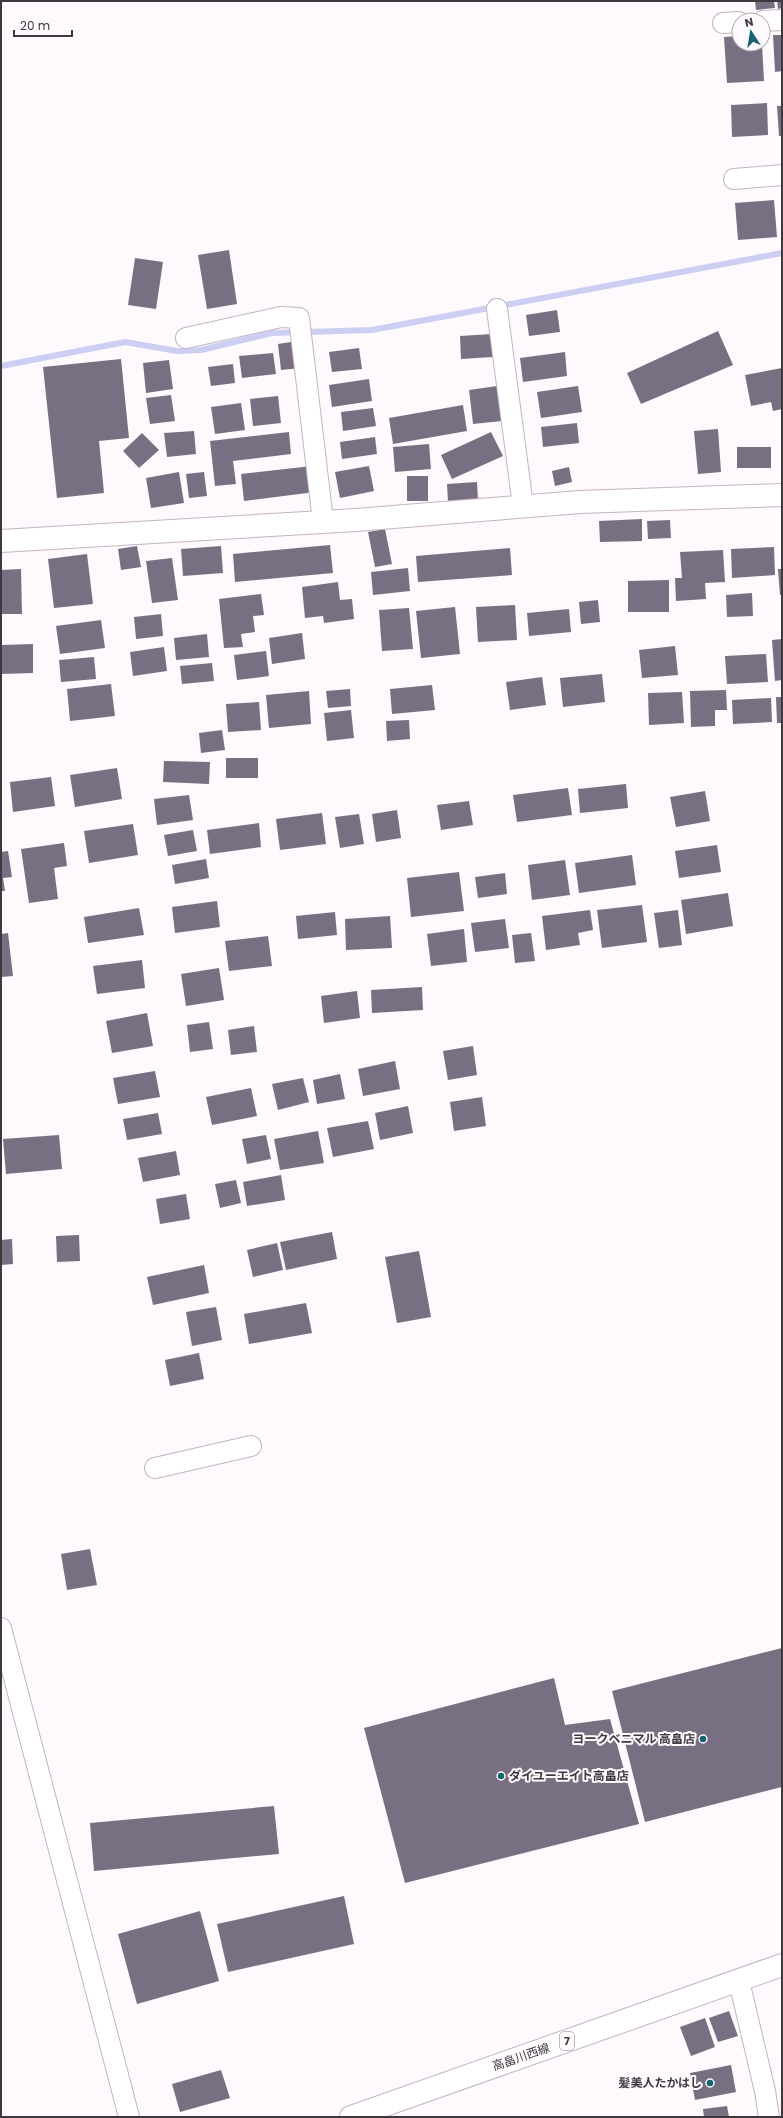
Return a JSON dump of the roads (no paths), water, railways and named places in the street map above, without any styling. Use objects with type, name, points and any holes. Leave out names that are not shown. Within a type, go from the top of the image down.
[{"type":"street","points":[[771,21],[782,20]]},
{"type":"street","points":[[734,179],[782,176]]},
{"type":"street","points":[[497,309],[523,506]]},
{"type":"street","points":[[186,338],[281,316],[299,318],[323,521]]},
{"type":"street","points":[[1,541],[356,520],[580,502],[782,495]]},
{"type":"street","points":[[155,1468],[251,1446]]},
{"type":"street","points":[[1,1628],[129,2117]]},
{"type":"street","name":"高畠川西線","points":[[351,2117],[782,1965]]},
{"type":"street","points":[[738,1980],[762,2076],[769,2117]]},
{"type":"waterway","points":[[1,366],[125,342],[177,351],[201,350],[272,333],[372,330],[782,253]]},
{"type":"place","name":"ヨークベニマル 高畠店","points":[[703,1739]]},
{"type":"place","name":"ダイユーエイト高畠店","points":[[501,1776]]},
{"type":"place","name":"髪美人たかはし","points":[[710,2083]]}]
